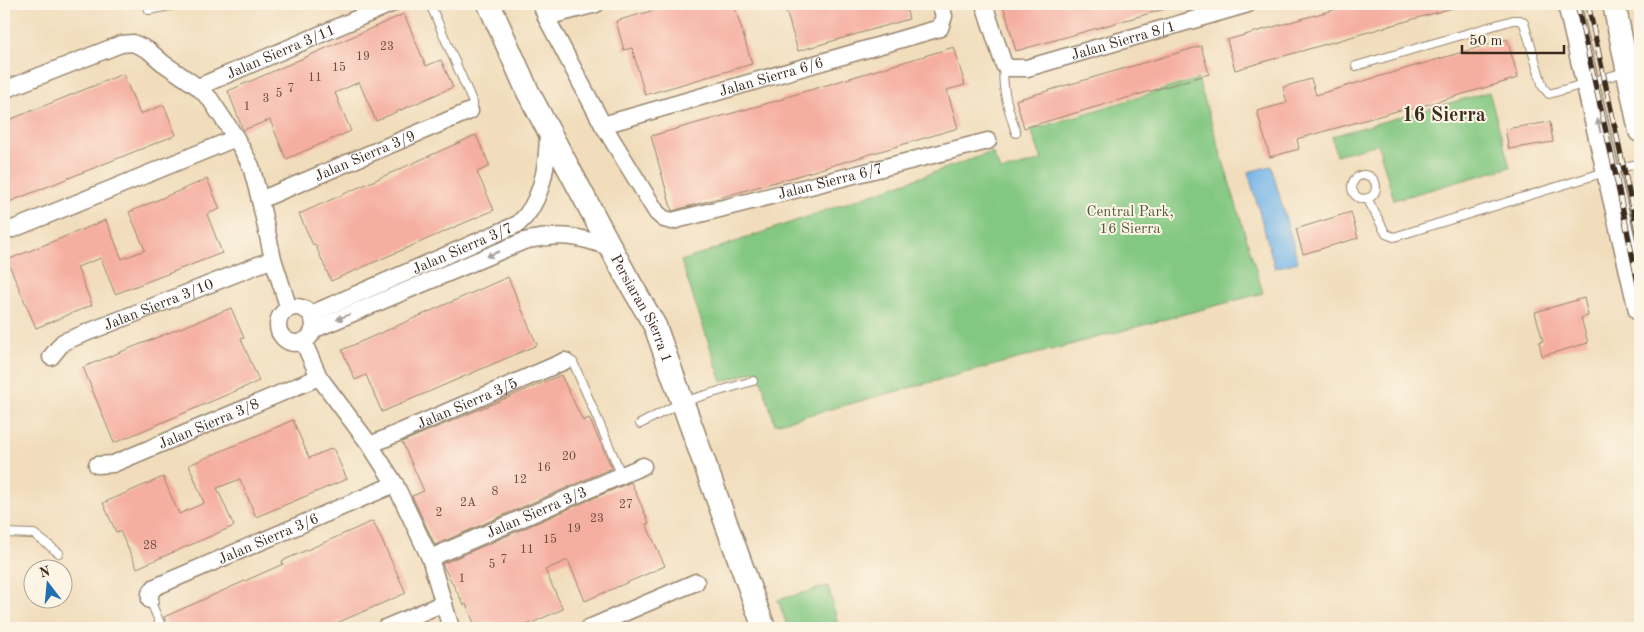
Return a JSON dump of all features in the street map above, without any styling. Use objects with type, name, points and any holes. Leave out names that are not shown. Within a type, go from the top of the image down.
[{"type":"street","name":"Jalan Sierra 3/11","points":[[198,87],[391,4]]},
{"type":"street","name":"Persiaran Sierra 1","points":[[489,4],[524,83],[611,248],[655,326],[764,628]]},
{"type":"street","points":[[596,4],[544,10],[602,125]]},
{"type":"street","name":"Jalan Sierra 6/6","points":[[602,125],[940,28],[944,16],[940,4]]},
{"type":"street","points":[[984,4],[1004,65]]},
{"type":"street","name":"Jalan Sierra 8/1","points":[[1004,65],[1010,68],[1027,68],[1212,9],[1248,4]]},
{"type":"street","points":[[1569,4],[1609,171],[1615,215],[1640,310]]},
{"type":"street","points":[[1614,4],[1640,131]]},
{"type":"street","points":[[4,90],[121,44],[133,43],[148,50],[163,63],[198,87],[210,99],[236,138],[251,166],[272,259],[289,308]]},
{"type":"street","name":"Jalan Sierra 3/9","points":[[260,200],[470,111]]},
{"type":"street","name":"Jalan Sierra 6/7","points":[[602,125],[657,213],[664,219],[672,221],[988,141]]},
{"type":"street","name":"Jalan Sierra 3/7","points":[[309,328],[382,292],[451,253],[518,224],[528,215],[546,169],[548,128]]},
{"type":"street","points":[[4,228],[8,230],[13,229],[236,138]]},
{"type":"street","points":[[540,184],[570,170]]},
{"type":"street","points":[[568,235],[598,223]]},
{"type":"street","points":[[518,224],[524,241]]},
{"type":"street","name":"Jalan Sierra 3/7","points":[[382,292],[459,268],[524,241],[539,238],[568,235],[611,248]]},
{"type":"street","points":[[451,253],[459,268]]},
{"type":"street","name":"Jalan Sierra 3/10","points":[[51,357],[63,342],[272,259]]},
{"type":"street","points":[[309,328],[296,342],[285,339],[279,329],[280,317],[289,308],[300,307],[309,328],[320,377],[370,445],[395,484],[430,558],[451,628]]},
{"type":"street","name":"Jalan Sierra 3/5","points":[[370,445],[565,361]]},
{"type":"street","name":"Jalan Sierra 3/8","points":[[97,464],[113,464],[320,377]]},
{"type":"street","name":"Jalan Sierra 3/3","points":[[430,558],[643,466]]},
{"type":"street","name":"Jalan Sierra 3/6","points":[[150,600],[150,593],[155,587],[395,484]]},
{"type":"street","points":[[589,628],[696,582]]},
{"type":"street","points":[[385,628],[444,603]]},
{"type":"lane","points":[[149,10],[180,4]]},
{"type":"lane","points":[[430,4],[473,103],[474,107],[470,111]]},
{"type":"lane","points":[[1356,66],[1513,20],[1520,20],[1524,23],[1543,87],[1549,94],[1628,71]]},
{"type":"lane","points":[[1004,65],[1002,77],[1004,92],[1016,133]]},
{"type":"lane","points":[[1367,198],[1386,234],[1394,237],[1640,163]]},
{"type":"lane","points":[[565,361],[573,362],[622,476]]},
{"type":"lane","points":[[640,424],[682,402],[753,381]]},
{"type":"lane","points":[[4,533],[34,534],[59,553]]},
{"type":"lane","points":[[150,600],[162,628]]},
{"type":"green space","name":"Central Park, 16 Sierra","points":[[1198,79],[1263,293],[775,424],[758,370],[722,382],[681,261],[992,152],[1001,171],[1042,160],[1031,130]]},
{"type":"green space","points":[[1489,92],[1510,167],[1394,200],[1378,144],[1336,155],[1332,136]]},
{"type":"green space","points":[[828,586],[839,628],[788,628],[778,600]]},
{"type":"water","points":[[1271,166],[1298,262],[1275,268],[1248,172]]},
{"type":"building","points":[[676,4],[734,4],[752,64],[645,95],[632,48],[624,50],[616,21]]},
{"type":"building","points":[[784,4],[836,4],[837,9],[854,4],[905,4],[909,19],[798,51]]},
{"type":"building","points":[[1003,4],[1172,4],[1172,7],[1016,51]]},
{"type":"building","points":[[1354,4],[1456,4],[1456,7],[1235,70],[1227,40]]},
{"type":"building","points":[[404,14],[426,66],[441,60],[453,87],[376,121],[359,82],[335,93],[351,131],[286,159],[270,120],[243,130],[228,91]]},
{"type":"building","points":[[1507,39],[1518,78],[1405,111],[1404,109],[1297,139],[1299,149],[1270,157],[1257,111],[1287,103],[1283,87],[1311,79],[1316,95]]},
{"type":"building","points":[[1201,46],[1209,74],[1024,128],[1016,100]]},
{"type":"building","points":[[954,47],[965,85],[947,90],[958,128],[672,211],[651,136],[783,99]]},
{"type":"building","points":[[123,74],[140,114],[164,105],[176,135],[4,204],[4,122]]},
{"type":"building","points":[[1550,122],[1553,142],[1509,149],[1505,129]]},
{"type":"building","points":[[476,135],[490,166],[477,172],[494,210],[331,281],[315,244],[313,245],[299,214]]},
{"type":"building","points":[[207,179],[220,209],[207,214],[222,253],[115,294],[101,258],[77,267],[92,305],[36,328],[7,260],[106,220],[122,259],[145,250],[129,212]]},
{"type":"building","points":[[1351,212],[1358,238],[1303,254],[1296,229]]},
{"type":"building","points":[[508,277],[537,345],[382,412],[366,375],[355,380],[342,350]]},
{"type":"building","points":[[1584,298],[1588,316],[1581,318],[1588,343],[1542,356],[1539,342],[1543,341],[1535,312]]},
{"type":"building","points":[[231,308],[244,338],[241,339],[259,381],[114,443],[83,367]]},
{"type":"building","points":[[561,375],[583,421],[589,418],[612,468],[435,545],[412,496],[424,491],[402,442]]},
{"type":"building","points":[[293,420],[309,458],[333,448],[347,479],[256,517],[240,479],[217,488],[234,526],[137,568],[120,531],[116,532],[103,503],[163,477],[179,514],[204,503],[189,465]]},
{"type":"building","points":[[631,482],[649,523],[646,524],[665,566],[585,601],[568,560],[545,570],[563,609],[520,628],[476,628],[466,604],[464,605],[442,564]]},
{"type":"building","points":[[373,521],[406,593],[325,628],[168,628],[164,617],[283,564],[282,561]]},
{"type":"railway","points":[[1577,4],[1613,162],[1640,293]]},
{"type":"railway","points":[[1588,4],[1640,243]]},
{"type":"district","name":"16 Sierra","points":[[1444,114]]}]
